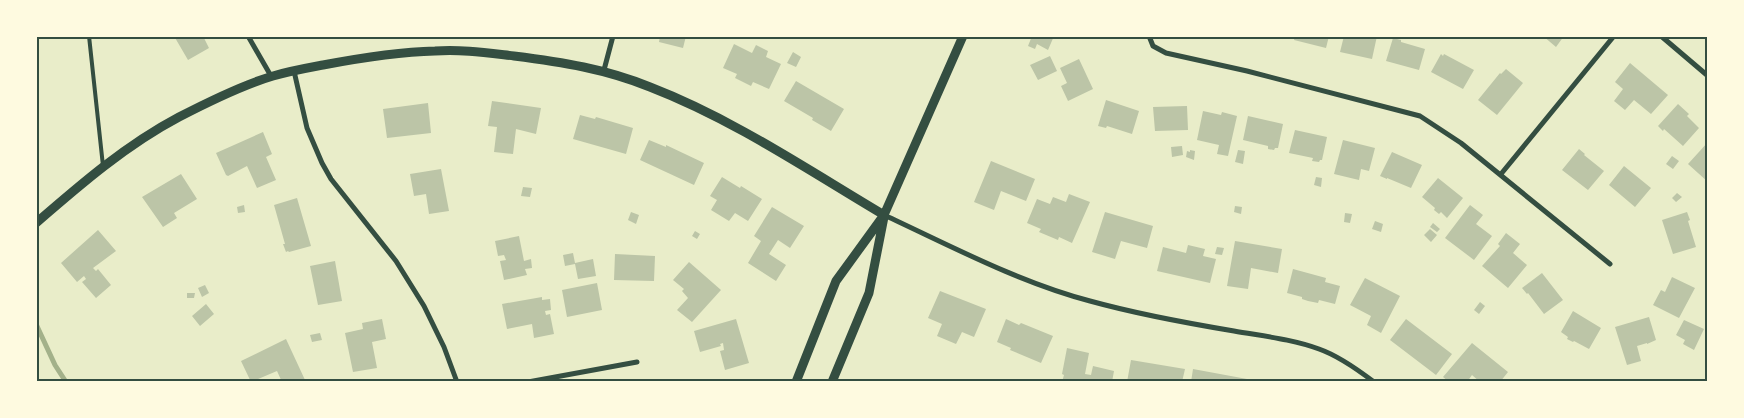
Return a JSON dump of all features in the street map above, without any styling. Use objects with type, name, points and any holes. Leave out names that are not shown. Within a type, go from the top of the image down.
[{"type":"street","points":[[248,36],[271,76]]},
{"type":"street","points":[[604,70],[613,36]]},
{"type":"street","points":[[796,382],[836,281],[884,215],[963,36]]},
{"type":"street","points":[[1149,36],[1153,46],[1166,53],[1247,71],[1420,116],[1461,143],[1501,174],[1610,264]]},
{"type":"street","points":[[1501,174],[1614,36]]},
{"type":"street","points":[[1662,36],[1708,76]]},
{"type":"street","points":[[36,223],[103,166],[177,118],[271,76],[362,57],[437,50],[479,52],[551,60],[604,70],[651,87],[702,110],[884,215],[1053,290],[1089,301],[1174,321],[1295,342],[1320,349],[1348,363],[1374,382]]},
{"type":"street","points":[[294,71],[307,128],[322,163],[331,179],[396,261],[424,306],[444,347],[457,382]]},
{"type":"street","points":[[832,382],[869,293],[884,215]]},
{"type":"street","points":[[528,382],[637,362]]},
{"type":"lane","points":[[89,36],[103,166]]},
{"type":"building","points":[[174,36],[203,36],[209,48],[188,60]]},
{"type":"building","points":[[660,36],[686,36],[683,48],[659,42]]},
{"type":"building","points":[[1032,36],[1054,36],[1048,50],[1037,44],[1035,49],[1028,46]]},
{"type":"building","points":[[1295,36],[1329,36],[1326,48],[1294,40]]},
{"type":"building","points":[[1344,36],[1377,36],[1372,59],[1340,52]]},
{"type":"building","points":[[1543,36],[1564,36],[1556,47]]},
{"type":"building","points":[[1393,38],[1425,49],[1419,70],[1386,61]]},
{"type":"building","points":[[734,44],[752,53],[756,45],[768,51],[766,57],[781,64],[769,89],[753,82],[751,86],[735,78],[737,74],[723,68]]},
{"type":"building","points":[[793,52],[801,57],[796,67],[787,63]]},
{"type":"building","points":[[1441,54],[1474,70],[1463,89],[1431,72]]},
{"type":"building","points":[[1050,56],[1057,71],[1038,80],[1030,65]]},
{"type":"building","points":[[1079,59],[1093,89],[1068,101],[1061,86],[1067,83],[1060,68]]},
{"type":"building","points":[[1630,63],[1668,95],[1651,114],[1634,100],[1625,110],[1614,101],[1623,89],[1615,82]]},
{"type":"building","points":[[1506,69],[1523,83],[1497,115],[1478,100],[1500,73]]},
{"type":"building","points":[[796,81],[844,109],[831,131],[784,101]]},
{"type":"building","points":[[1106,100],[1139,111],[1132,134],[1107,126],[1106,128],[1098,126]]},
{"type":"building","points":[[492,101],[541,108],[536,134],[516,129],[513,154],[494,152],[497,127],[488,126]]},
{"type":"building","points":[[428,103],[431,133],[387,138],[383,109]]},
{"type":"building","points":[[1678,104],[1689,114],[1687,116],[1699,128],[1683,146],[1658,126]]},
{"type":"building","points":[[1187,106],[1188,130],[1155,131],[1153,107]]},
{"type":"building","points":[[1203,111],[1221,115],[1222,112],[1237,116],[1228,156],[1217,154],[1219,145],[1197,140]]},
{"type":"building","points":[[580,115],[595,119],[596,117],[633,128],[626,154],[573,139]]},
{"type":"building","points":[[1248,116],[1283,124],[1278,148],[1274,150],[1268,149],[1268,146],[1243,140]]},
{"type":"building","points":[[1295,130],[1327,137],[1322,160],[1319,162],[1312,161],[1313,158],[1289,153]]},
{"type":"building","points":[[263,132],[272,154],[266,157],[276,180],[257,188],[247,166],[228,176],[226,175],[216,153]]},
{"type":"building","points":[[649,140],[666,147],[666,145],[704,163],[694,185],[640,160]]},
{"type":"building","points":[[1343,140],[1375,148],[1369,171],[1361,169],[1359,180],[1334,174]]},
{"type":"building","points":[[1708,142],[1708,182],[1688,164]]},
{"type":"building","points":[[1182,146],[1183,155],[1172,157],[1171,147]]},
{"type":"building","points":[[1579,149],[1604,171],[1588,190],[1562,170]]},
{"type":"building","points":[[1190,150],[1195,151],[1194,160],[1186,157],[1187,151],[1190,152]]},
{"type":"building","points":[[1238,150],[1245,151],[1243,164],[1235,162]]},
{"type":"building","points":[[1392,152],[1422,165],[1411,188],[1380,176]]},
{"type":"building","points":[[1672,156],[1679,161],[1673,169],[1666,164]]},
{"type":"building","points":[[991,161],[1035,179],[1026,201],[1001,191],[994,210],[974,202]]},
{"type":"building","points":[[1624,166],[1651,188],[1635,207],[1609,185]]},
{"type":"building","points":[[441,169],[449,211],[429,214],[426,194],[414,196],[410,174]]},
{"type":"building","points":[[181,174],[197,199],[174,213],[177,218],[163,227],[142,197]]},
{"type":"building","points":[[722,177],[762,199],[748,221],[735,213],[729,221],[711,210],[717,200],[710,196]]},
{"type":"building","points":[[1316,177],[1322,178],[1321,187],[1314,185]]},
{"type":"building","points":[[1438,178],[1463,198],[1447,218],[1441,212],[1439,214],[1434,210],[1435,208],[1422,197]]},
{"type":"building","points":[[523,187],[532,188],[530,197],[521,196]]},
{"type":"building","points":[[1677,193],[1682,197],[1676,202],[1672,198]]},
{"type":"building","points":[[1069,194],[1090,202],[1072,243],[1059,237],[1058,240],[1039,232],[1041,229],[1027,223],[1037,199],[1050,204],[1053,197],[1066,202]]},
{"type":"building","points":[[297,198],[311,246],[286,252],[274,205]]},
{"type":"building","points":[[244,205],[245,212],[238,213],[237,207]]},
{"type":"building","points":[[1470,205],[1483,215],[1476,224],[1492,236],[1474,260],[1445,238]]},
{"type":"building","points":[[1235,206],[1242,207],[1241,214],[1234,212]]},
{"type":"building","points":[[772,207],[804,226],[790,248],[778,240],[769,254],[786,265],[776,281],[748,263],[761,241],[754,236]]},
{"type":"building","points":[[631,212],[639,215],[636,224],[628,220]]},
{"type":"building","points":[[1105,212],[1153,226],[1147,248],[1121,241],[1115,259],[1092,252]]},
{"type":"building","points":[[1687,212],[1696,247],[1673,254],[1662,220]]},
{"type":"building","points":[[1345,213],[1352,214],[1350,223],[1344,222]]},
{"type":"building","points":[[1375,221],[1383,224],[1381,232],[1372,229]]},
{"type":"building","points":[[1433,223],[1440,229],[1437,232],[1430,227]]},
{"type":"building","points":[[1430,229],[1437,235],[1431,242],[1424,235]]},
{"type":"building","points":[[98,230],[116,251],[93,268],[96,271],[98,269],[111,285],[96,298],[82,282],[86,279],[84,276],[77,282],[61,263]]},
{"type":"building","points":[[695,231],[700,234],[697,239],[692,236]]},
{"type":"building","points":[[1506,233],[1520,244],[1513,253],[1527,265],[1508,288],[1482,266],[1500,246],[1498,244]]},
{"type":"building","points":[[519,236],[524,261],[531,259],[532,268],[525,269],[527,275],[504,280],[500,261],[506,260],[504,255],[498,256],[495,241]]},
{"type":"building","points":[[1235,241],[1282,249],[1278,273],[1251,268],[1248,289],[1227,286]]},
{"type":"building","points":[[1188,245],[1205,249],[1203,256],[1216,259],[1210,283],[1157,271],[1163,247],[1186,253]]},
{"type":"building","points":[[1217,247],[1224,248],[1222,255],[1215,254]]},
{"type":"building","points":[[573,253],[575,263],[593,259],[596,276],[578,279],[575,264],[565,266],[563,255]]},
{"type":"building","points":[[615,254],[655,256],[654,281],[614,280]]},
{"type":"building","points":[[335,261],[342,301],[318,305],[310,266]]},
{"type":"building","points":[[689,262],[721,290],[692,322],[677,310],[688,298],[682,291],[684,289],[673,280]]},
{"type":"building","points":[[1293,269],[1326,278],[1325,282],[1340,286],[1335,304],[1319,300],[1318,303],[1308,301],[1302,299],[1302,297],[1287,293]]},
{"type":"building","points":[[1542,273],[1563,300],[1544,314],[1522,288]]},
{"type":"building","points":[[1672,277],[1695,288],[1679,318],[1653,305],[1661,290],[1665,292]]},
{"type":"building","points":[[1365,278],[1400,296],[1381,333],[1367,325],[1371,316],[1350,305]]},
{"type":"building","points":[[597,283],[602,310],[567,317],[562,290]]},
{"type":"building","points":[[205,285],[209,293],[202,297],[198,288]]},
{"type":"building","points":[[940,291],[986,309],[974,337],[962,332],[956,344],[937,336],[942,324],[928,318]]},
{"type":"building","points":[[187,293],[195,293],[194,298],[187,298]]},
{"type":"building","points":[[542,297],[542,300],[550,299],[551,310],[545,311],[546,315],[550,314],[554,334],[534,338],[532,324],[507,329],[502,304]]},
{"type":"building","points":[[1480,302],[1485,306],[1479,314],[1474,310]]},
{"type":"building","points":[[206,304],[214,314],[200,326],[192,316]]},
{"type":"building","points":[[1573,311],[1601,328],[1589,349],[1567,339],[1568,337],[1561,332]]},
{"type":"building","points":[[1649,317],[1656,340],[1637,346],[1641,361],[1627,365],[1615,327]]},
{"type":"building","points":[[382,319],[386,339],[372,342],[377,368],[353,372],[345,333],[363,329],[362,323]]},
{"type":"building","points":[[736,319],[749,363],[725,370],[720,351],[724,350],[723,343],[720,344],[721,346],[700,352],[694,331]]},
{"type":"building","points":[[1006,319],[1053,336],[1041,363],[1010,350],[1011,348],[997,342]]},
{"type":"building","points":[[1406,319],[1452,354],[1436,375],[1390,340]]},
{"type":"building","points":[[1684,320],[1704,329],[1694,350],[1683,344],[1685,340],[1676,335]]},
{"type":"building","points":[[320,333],[322,340],[312,342],[310,335]]},
{"type":"building","points":[[286,339],[305,380],[282,382],[277,371],[251,382],[241,361]]},
{"type":"building","points":[[1472,343],[1508,372],[1500,382],[1480,382],[1472,375],[1467,382],[1449,382],[1443,377]]},
{"type":"building","points":[[1067,348],[1089,353],[1085,374],[1091,375],[1093,366],[1114,371],[1112,382],[1062,382]]},
{"type":"building","points":[[1131,360],[1185,369],[1182,382],[1127,382]]},
{"type":"building","points":[[1193,369],[1247,379],[1247,382],[1191,382]]},
{"type":"waterway","points":[[36,324],[55,365],[66,382]]}]
